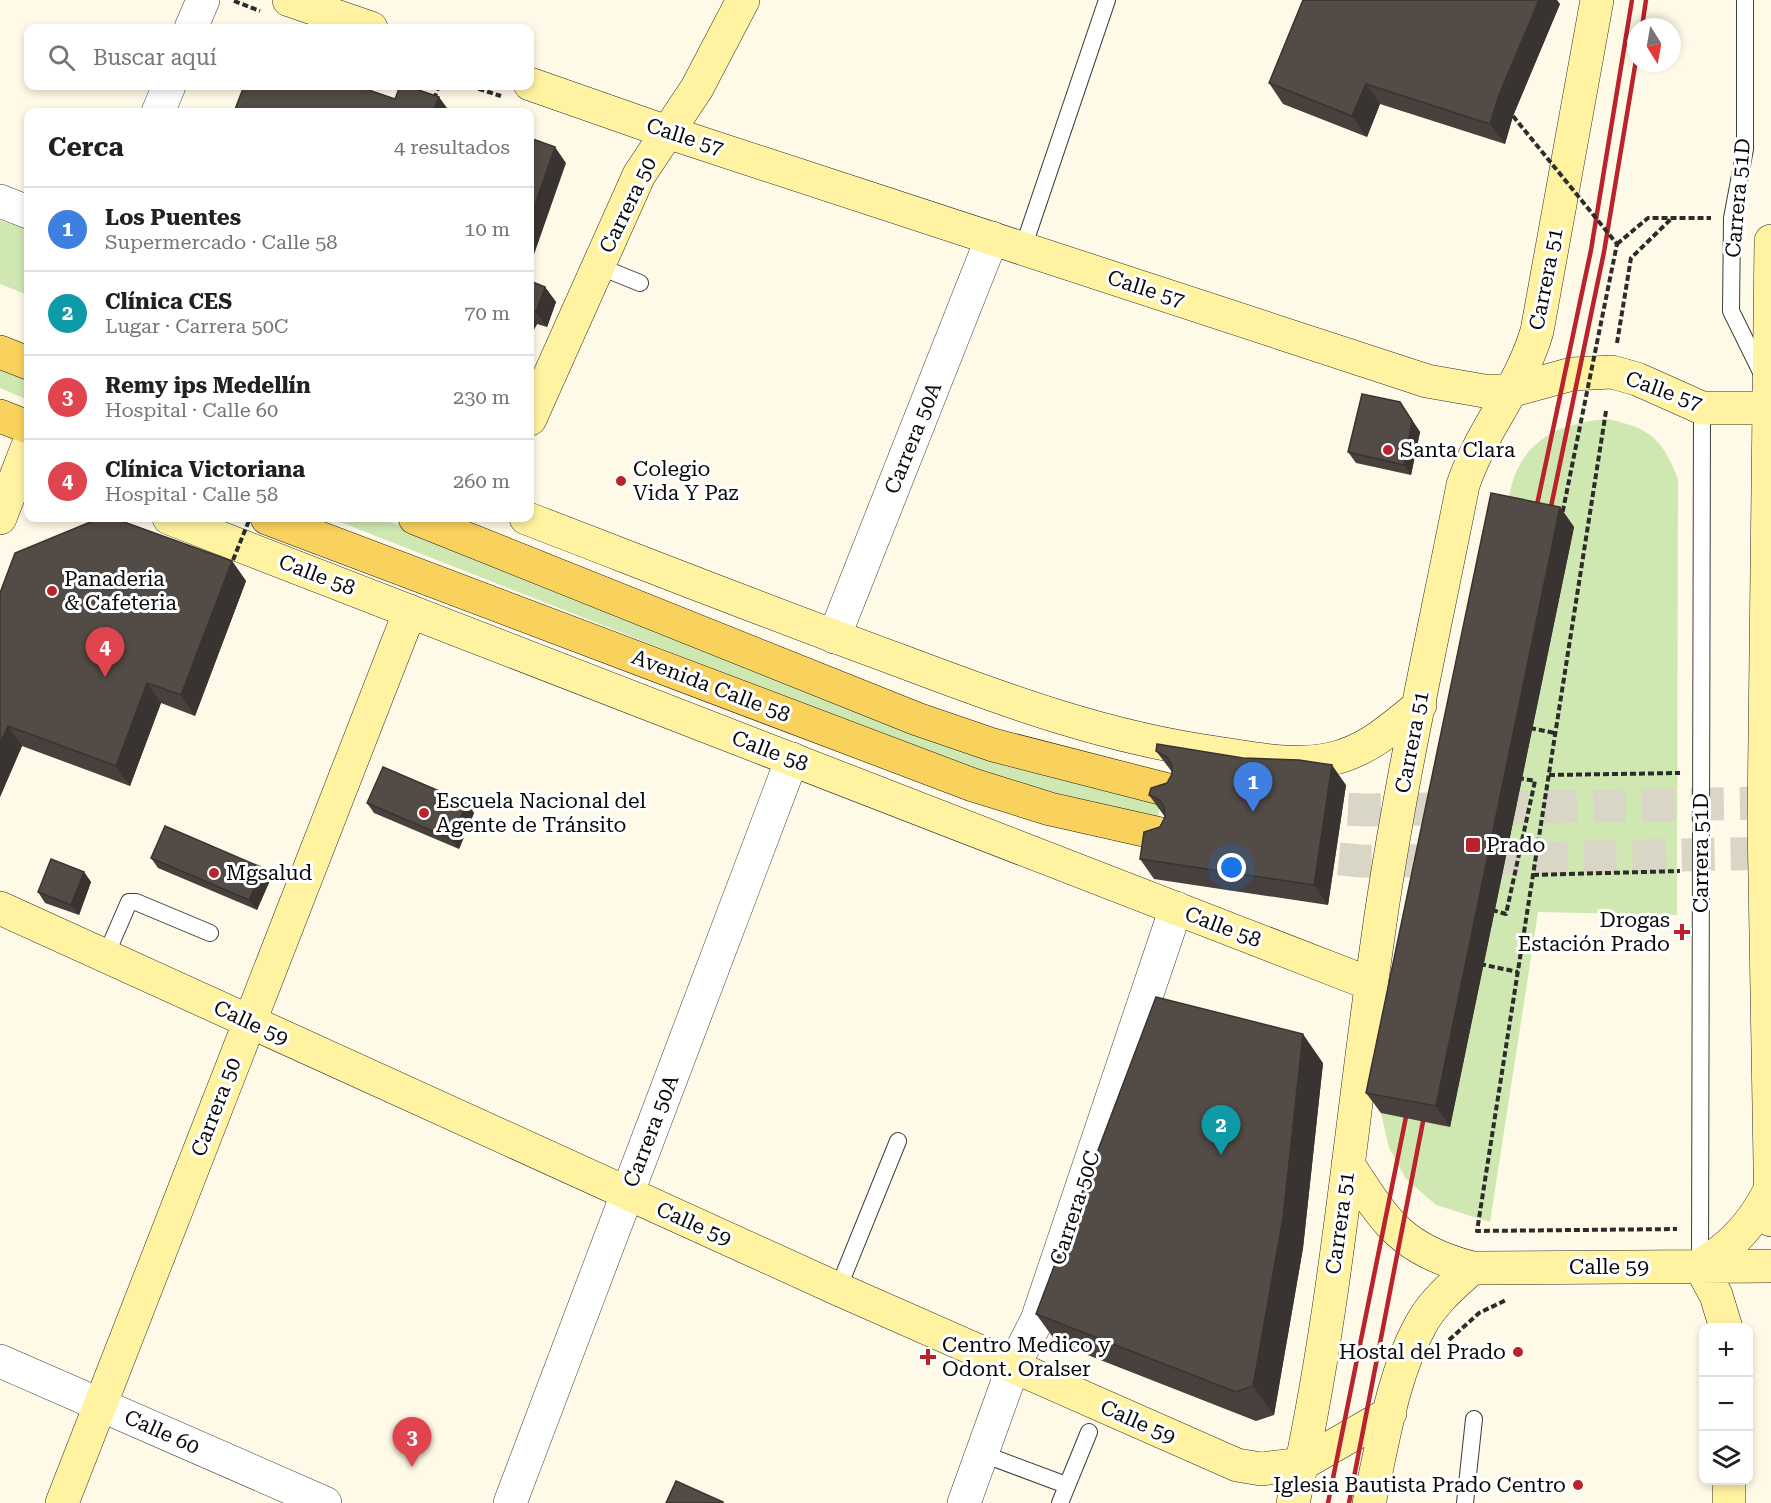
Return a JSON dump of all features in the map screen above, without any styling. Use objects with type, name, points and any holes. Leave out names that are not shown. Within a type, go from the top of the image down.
[{"type":"main road","points":[[0,416],[24,438]]},
{"type":"main road","name":"Avenida Calle 58","points":[[278,522],[973,785],[1050,809],[1161,834]]},
{"type":"main road","points":[[425,522],[917,719],[1015,751],[1168,790]]},
{"type":"street","points":[[193,24],[203,0]]},
{"type":"street","points":[[289,0],[359,24]]},
{"type":"street","name":"Carrera 50","points":[[534,410],[643,167],[697,88],[743,0]]},
{"type":"street","name":"Carrera 51","points":[[1293,1503],[1324,1347],[1371,984],[1396,824],[1463,485],[1481,440],[1529,356],[1537,332],[1597,0]]},
{"type":"street","name":"Calle 57","points":[[534,85],[667,132],[1427,381],[1484,391],[1510,391],[1572,374],[1612,372],[1636,379],[1702,408],[1769,401]]},
{"type":"street","points":[[160,108],[167,90]]},
{"type":"street","points":[[0,201],[24,210]]},
{"type":"street","name":"Carrera 50A","points":[[834,637],[992,238]]},
{"type":"street","name":"Carrera 51D","points":[[1771,241],[1768,647],[1764,820],[1769,978],[1771,1220]]},
{"type":"street","points":[[0,424],[24,439]]},
{"type":"street","points":[[0,518],[24,453]]},
{"type":"street","points":[[534,521],[834,637],[1083,725],[1186,749],[1266,761],[1303,762],[1330,759],[1361,749],[1384,735],[1420,705]]},
{"type":"street","name":"Calle 58","points":[[178,522],[1371,984]]},
{"type":"street","name":"Carrera 50","points":[[62,1503],[410,611]]},
{"type":"street","name":"Carrera 50A","points":[[510,1503],[792,759]]},
{"type":"street","name":"Calle 59","points":[[0,908],[838,1290],[1237,1465],[1261,1469],[1302,1464],[1390,1413]]},
{"type":"street","name":"Carrera 50C","points":[[964,1503],[1013,1367],[1037,1320],[1176,908]]},
{"type":"street","name":"Calle 59","points":[[1348,1164],[1391,1227],[1430,1255],[1472,1268],[1771,1266]]},
{"type":"street","points":[[1700,1266],[1722,1252],[1742,1235],[1758,1214],[1770,1190]]},
{"type":"street","name":"Carrera 51D","points":[[1700,1266],[1716,1295],[1724,1323]]},
{"type":"street","points":[[1369,1503],[1402,1368],[1420,1326],[1434,1305],[1472,1268]]},
{"type":"street","name":"Calle 60","points":[[0,1361],[325,1503]]},
{"type":"street","points":[[1729,1485],[1729,1503]]},
{"type":"lane","points":[[1023,248],[1107,0]]},
{"type":"lane","name":"Carrera 51D","points":[[1745,0],[1745,149],[1732,218],[1731,311],[1769,401]]},
{"type":"lane","points":[[598,266],[639,283]]},
{"type":"lane","name":"Carrera 51D","points":[[1700,1266],[1702,408]]},
{"type":"lane","points":[[105,956],[129,902],[136,902],[210,933]]},
{"type":"lane","points":[[838,1290],[898,1141]]},
{"type":"lane","points":[[1466,1503],[1474,1419]]},
{"type":"lane","points":[[1060,1503],[1089,1432]]},
{"type":"lane","points":[[983,1454],[1066,1485]]},
{"type":"path","points":[[432,106],[438,90]]},
{"type":"path","points":[[1513,116],[1617,244]]},
{"type":"path","points":[[1560,524],[1617,244],[1648,218],[1732,218]]},
{"type":"path","points":[[1616,349],[1631,258],[1672,218]]},
{"type":"path","points":[[1583,400],[1592,398]]},
{"type":"path","points":[[1606,411],[1477,1231],[1679,1229]]},
{"type":"path","points":[[233,560],[248,522]]},
{"type":"path","points":[[1522,726],[1556,733]]},
{"type":"path","points":[[1549,775],[1681,773]]},
{"type":"path","points":[[1488,910],[1506,914],[1534,781],[1515,777]]},
{"type":"path","points":[[1521,844],[1538,847]]},
{"type":"path","points":[[1533,875],[1681,871]]},
{"type":"path","points":[[1473,963],[1518,972]]},
{"type":"path","points":[[1447,1342],[1479,1313],[1515,1295]]},
{"type":"green space","points":[[0,220],[24,229],[24,293],[0,284]]},
{"type":"green space","points":[[0,365],[24,374],[24,398],[0,388]]},
{"type":"green space","points":[[1608,419],[1635,427],[1653,437],[1666,454],[1678,479],[1677,915],[1538,912],[1490,1222],[1436,1205],[1406,1179],[1389,1148],[1381,1113],[1505,513],[1514,479],[1526,456],[1545,437],[1568,426]]},
{"type":"green space","points":[[340,522],[391,522],[935,740],[1006,766],[1160,803],[1158,819],[1001,779],[932,755]]},
{"type":"building","points":[[1303,0],[1539,0],[1499,95],[1490,124],[1366,84],[1352,116],[1269,83]]},
{"type":"building","points":[[242,90],[369,90],[395,99],[398,90],[419,90],[439,97],[435,108],[236,108]]},
{"type":"building","points":[[534,139],[555,147],[534,207]]},
{"type":"building","points":[[534,283],[545,287],[536,312],[534,311]]},
{"type":"building","name":"Santa Clara","points":[[1362,394],[1400,402],[1412,421],[1404,465],[1348,452]]},
{"type":"building","name":"Prado","points":[[1491,493],[1560,507],[1436,1106],[1366,1093]]},
{"type":"building","points":[[90,522],[124,522],[232,561],[181,695],[147,683],[116,766],[8,726],[0,744],[0,593],[15,553]]},
{"type":"building","points":[[1157,744],[1243,758],[1299,760],[1332,765],[1314,885],[1140,859],[1144,832],[1160,827],[1165,817],[1164,807],[1160,800],[1149,795],[1151,788],[1167,783],[1172,774],[1172,765],[1167,757],[1156,751]]},
{"type":"building","name":"Escuela Nacional del Agente de Tránsito","points":[[383,767],[467,803],[451,839],[367,803]]},
{"type":"building","name":"Mgsalud","points":[[165,826],[263,868],[249,900],[151,858]]},
{"type":"building","points":[[51,859],[84,872],[71,905],[38,892]]},
{"type":"building","points":[[1156,997],[1303,1034],[1283,1218],[1253,1386],[1236,1392],[1036,1314]]},
{"type":"building","points":[[676,1481],[723,1502],[666,1503]]},
{"type":"tunnel","points":[[1299,807],[1366,810],[1771,803]]},
{"type":"tunnel","points":[[1290,854],[1361,861],[1405,861],[1771,853]]},
{"type":"railway","points":[[1534,519],[1591,250],[1632,0]]},
{"type":"railway","points":[[1643,18],[1646,0]]},
{"type":"railway","points":[[1548,521],[1604,252],[1634,72]]},
{"type":"railway","points":[[1328,1503],[1409,1102]]},
{"type":"railway","points":[[1349,1503],[1426,1106]]},
{"type":"place","name":"Santa Clara","points":[[1388,450]]},
{"type":"place","name":"Colegio Vida Y Paz","points":[[621,481]]},
{"type":"place","name":"Panaderia & Cafeteria","points":[[52,591]]},
{"type":"place","name":"Clínica Victoriana","points":[[105,677]]},
{"type":"place","name":"Los Puentes","points":[[1253,812]]},
{"type":"place","name":"Escuela Nacional del Agente de Tránsito","points":[[424,813]]},
{"type":"place","name":"Prado","points":[[1473,845]]},
{"type":"place","name":"Mgsalud","points":[[214,873]]},
{"type":"place","name":"Drogas Estación Prado","points":[[1682,932]]},
{"type":"place","name":"Clínica CES","points":[[1221,1155]]},
{"type":"place","name":"Hostal del Prado","points":[[1518,1352]]},
{"type":"place","name":"Centro Medico y Odont. Oralser","points":[[928,1357]]},
{"type":"place","name":"Remy ips Medellín","points":[[412,1467]]},
{"type":"place","name":"Iglesia Bautista Prado Centro","points":[[1578,1485]]}]
